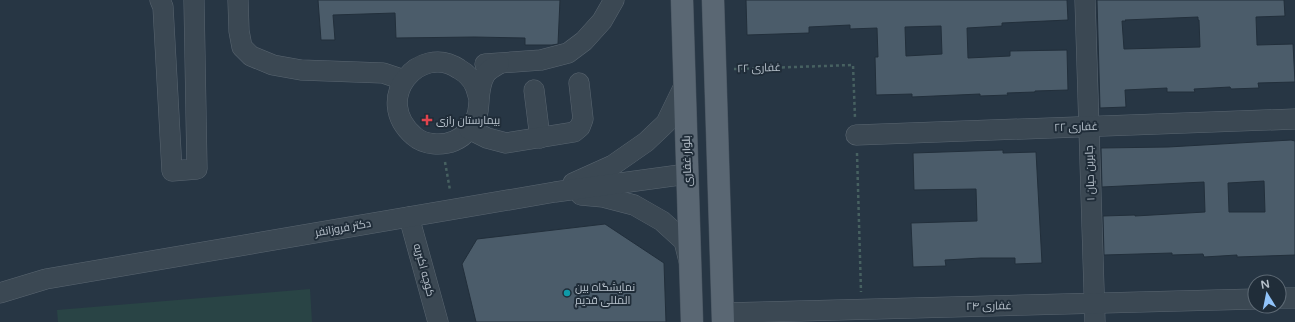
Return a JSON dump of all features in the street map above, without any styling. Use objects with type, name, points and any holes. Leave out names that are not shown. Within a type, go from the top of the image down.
[{"type":"main road","name":"بلوار غفاری","points":[[682,0],[692,322]]},
{"type":"main road","points":[[714,0],[723,317]]},
{"type":"street","points":[[160,0],[163,7],[172,171],[197,169],[194,0]]},
{"type":"street","points":[[238,0],[238,31],[242,47],[251,56],[273,65],[301,70],[383,73],[404,80]]},
{"type":"street","points":[[455,66],[540,60],[568,53],[584,41],[602,21],[614,0]]},
{"type":"street","name":"جابربن حیان ۱","points":[[1085,0],[1094,313]]},
{"type":"street","points":[[479,98],[475,86],[467,74],[455,66],[442,62],[427,64],[414,70],[404,80],[398,92],[397,106],[400,119],[407,130],[417,138],[429,143],[442,144],[454,140],[466,133],[474,123],[478,111],[482,82],[488,71],[498,64]]},
{"type":"street","points":[[469,129],[487,138],[506,143],[574,132],[580,127],[583,119],[578,83]]},
{"type":"street","points":[[555,192],[613,165],[646,142],[666,123],[685,84]]},
{"type":"street","points":[[534,90],[540,138]]},
{"type":"street","name":"غفاری ۲۲","points":[[856,136],[1295,119]]},
{"type":"street","name":"دکتر فروزانفر","points":[[0,293],[46,279],[555,192],[687,174]]},
{"type":"street","points":[[555,192],[603,197],[634,205],[662,221],[684,241],[690,268]]},
{"type":"street","name":"کوچه اکبریه","points":[[409,217],[438,322]]},
{"type":"street","name":"غفاری ۲۴","points":[[723,317],[861,310],[1094,313],[1247,300]]},
{"type":"path","name":"غفاری ۲۲","points":[[716,69],[853,65],[861,310]]},
{"type":"path","points":[[442,144],[453,209]]},
{"type":"green space","points":[[310,289],[312,322],[58,322],[57,310]]},
{"type":"building","points":[[318,0],[560,0],[558,44],[525,45],[525,38],[396,38],[395,13],[333,15],[335,40],[321,40]]},
{"type":"building","points":[[746,0],[1067,0],[1068,20],[1002,23],[1002,26],[967,28],[968,58],[1010,56],[1010,51],[1067,50],[1068,90],[1035,91],[1007,93],[1008,95],[980,96],[980,94],[912,97],[912,94],[876,95],[875,57],[878,57],[877,28],[850,29],[850,25],[809,27],[809,33],[747,35]],"holes":[[[941,26],[942,54],[906,56],[905,27]]]},
{"type":"building","points":[[1097,0],[1284,0],[1285,16],[1256,17],[1257,45],[1293,44],[1295,82],[1258,83],[1259,88],[1231,89],[1230,87],[1194,89],[1195,92],[1167,92],[1167,88],[1125,90],[1126,107],[1100,108]],"holes":[[[1198,17],[1200,47],[1124,49],[1122,21]]]},
{"type":"building","points":[[1295,141],[1295,255],[1237,257],[1237,255],[1204,257],[1203,254],[1172,255],[1172,253],[1104,255],[1103,216],[1135,216],[1205,212],[1204,182],[1102,187],[1101,148],[1168,147]],"holes":[[[1264,181],[1265,212],[1229,212],[1228,183]]]},
{"type":"building","points":[[1003,150],[1003,153],[1036,152],[1042,263],[1015,264],[1015,258],[981,258],[945,260],[946,266],[913,267],[911,223],[977,221],[976,189],[914,190],[913,153]]},
{"type":"building","name":"نمایشگاه بین المللی قدیم","points":[[605,224],[664,263],[666,322],[476,322],[462,264],[477,239]]},
{"type":"place","name":"بیمارستان رازی","points":[[427,120]]},
{"type":"place","name":"نمایشگاه بین المللی قدیم","points":[[567,293]]}]
